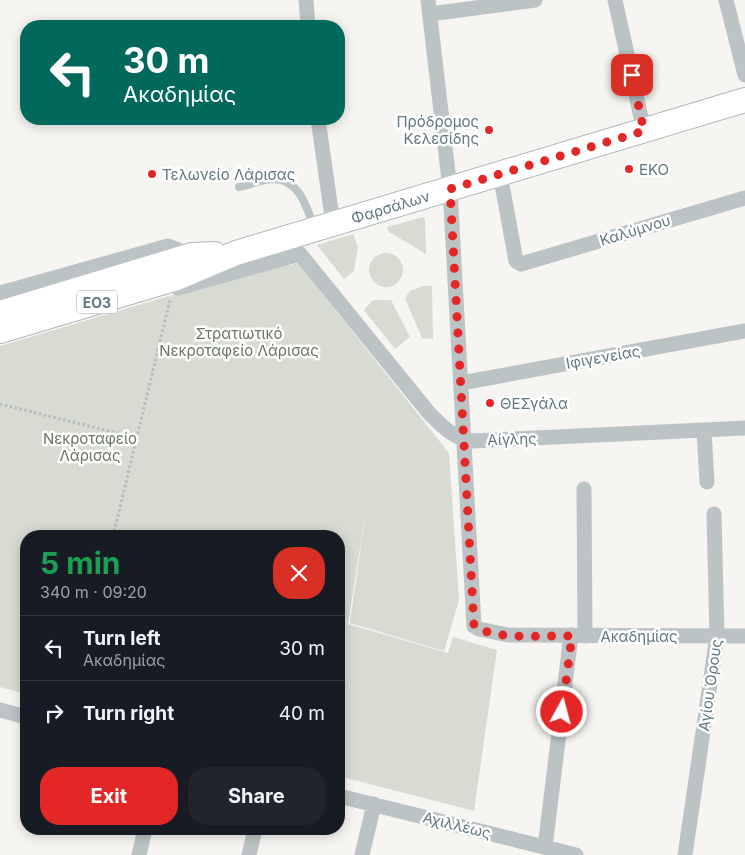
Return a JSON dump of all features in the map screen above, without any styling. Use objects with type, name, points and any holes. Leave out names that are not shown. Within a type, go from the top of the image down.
[{"type":"main road","name":"Φαρσάλων","points":[[193,264],[278,241],[745,100]]},
{"type":"main road","name":"ΕΟ3","points":[[0,313],[193,264]]},
{"type":"main road","name":"ΕΟ3","points":[[0,331],[193,264]]},
{"type":"street","points":[[306,0],[308,20]]},
{"type":"street","points":[[278,241],[300,254],[429,413],[452,435],[464,440],[450,189],[429,7],[536,0]]},
{"type":"street","points":[[615,0],[644,131]]},
{"type":"street","points":[[726,0],[745,75]]},
{"type":"street","points":[[318,125],[324,227]]},
{"type":"street","name":"Καλύμνου","points":[[500,174],[516,261],[521,264],[745,198]]},
{"type":"street","points":[[0,293],[168,246],[193,264]]},
{"type":"street","points":[[0,342],[175,289],[300,254]]},
{"type":"street","name":"Ιφιγενείας","points":[[461,383],[745,330]]},
{"type":"street","name":"Αίγλης","points":[[464,440],[745,428]]},
{"type":"street","points":[[704,431],[707,482]]},
{"type":"street","name":"Ακαδημίας","points":[[464,440],[474,626],[508,635],[745,636]]},
{"type":"street","points":[[536,849],[578,636],[584,489]]},
{"type":"street","name":"Αγίου Όρους","points":[[685,855],[718,636],[714,514]]},
{"type":"street","points":[[0,710],[20,715]]},
{"type":"street","name":"Αχιλλέως","points":[[345,797],[536,849],[576,855]]},
{"type":"street","points":[[362,855],[374,804]]},
{"type":"street","points":[[139,855],[144,835]]},
{"type":"street","points":[[249,855],[254,835]]},
{"type":"lane","points":[[238,187],[274,180],[291,186],[303,197],[324,227]]},
{"type":"path","points":[[114,530],[175,289]]},
{"type":"path","points":[[0,404],[137,438]]},
{"type":"green space","points":[[423,217],[425,220],[426,254],[389,232],[387,227]]},
{"type":"green space","points":[[353,234],[358,247],[354,271],[344,279],[317,245]]},
{"type":"green space","points":[[386,253],[398,258],[403,270],[398,282],[386,287],[374,282],[369,270],[374,258]]},
{"type":"green space","name":"Νεκροταφείο Λάρισας","points":[[298,263],[449,453],[459,600],[444,651],[350,623],[367,503],[348,624],[448,653],[453,637],[497,650],[474,811],[345,778],[345,530],[20,530],[20,692],[0,687],[0,346],[172,295],[289,264],[290,267],[290,265]]},
{"type":"green space","points":[[423,286],[432,286],[433,339],[422,338],[405,298],[410,291]]},
{"type":"green space","points":[[373,300],[391,300],[410,337],[395,349],[364,310]]},
{"type":"place","name":"Πρόδρομος Κελεσίδης","points":[[489,130]]},
{"type":"place","name":"EKO","points":[[629,169]]},
{"type":"place","name":"Τελωνείο Λάρισας","points":[[152,174]]},
{"type":"place","name":"ΘΕΣγάλα","points":[[490,403]]},
{"type":"route","points":[[562,712],[572,636],[508,635],[474,626],[450,189],[644,131],[632,75]]},
{"type":"park label","name":"Στρατιωτικό Νεκροταφείο Λάρισας","points":[[239,342]]}]
